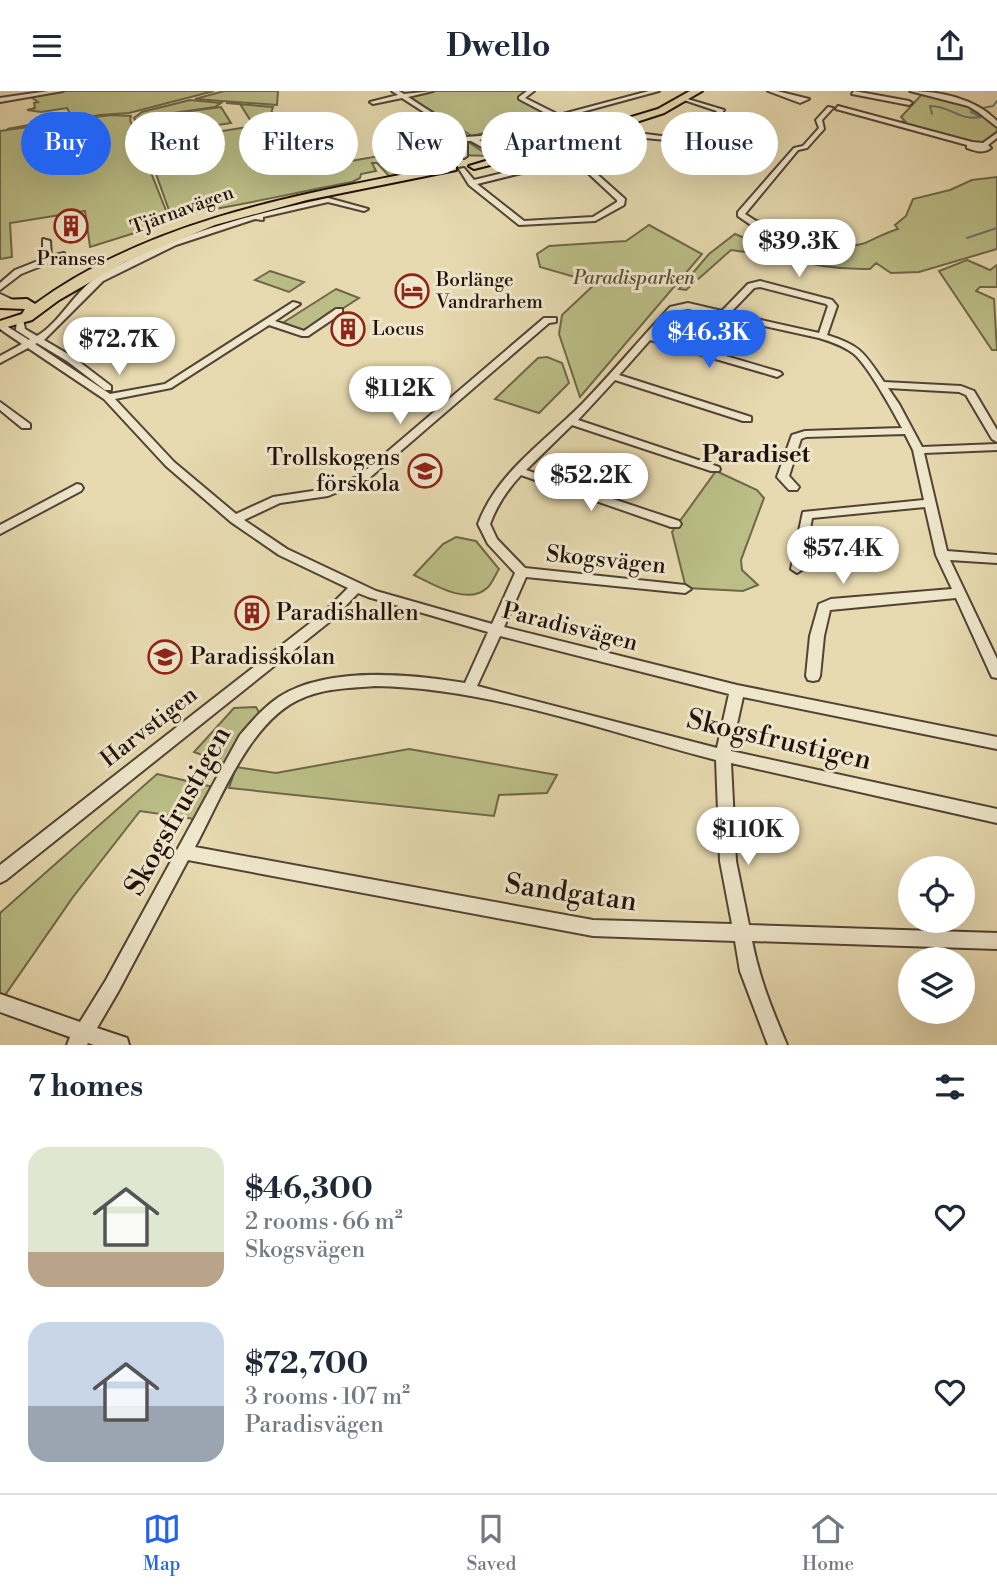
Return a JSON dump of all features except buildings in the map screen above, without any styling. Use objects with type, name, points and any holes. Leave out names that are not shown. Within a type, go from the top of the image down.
[{"type":"highway","name":"Tjärnavägen","points":[[467,162],[556,145],[661,111],[696,91]]},
{"type":"highway","name":"Tjärnavägen","points":[[0,325],[14,306],[199,226],[306,197],[407,175]]},
{"type":"street","points":[[0,100],[60,91]]},
{"type":"street","points":[[395,91],[428,112]]},
{"type":"street","points":[[373,102],[430,91]]},
{"type":"street","points":[[531,91],[522,97],[523,101],[548,112]]},
{"type":"street","points":[[573,112],[655,91]]},
{"type":"street","points":[[771,91],[807,100],[811,91]]},
{"type":"street","points":[[778,91],[792,96]]},
{"type":"street","points":[[913,91],[936,93],[970,106],[990,117],[997,125]]},
{"type":"street","points":[[839,240],[754,223],[741,214],[796,149],[805,147],[822,128],[819,120],[831,107],[856,92],[909,103]]},
{"type":"street","points":[[647,136],[696,142],[721,110],[686,95]]},
{"type":"street","points":[[831,107],[997,152]]},
{"type":"street","points":[[985,148],[997,135]]},
{"type":"street","points":[[467,139],[481,137]]},
{"type":"street","points":[[473,139],[481,144]]},
{"type":"street","points":[[467,173],[472,183],[525,224],[596,219],[621,203],[621,199],[594,175]]},
{"type":"street","points":[[472,183],[505,175]]},
{"type":"street","points":[[0,361],[46,335],[100,279],[173,243],[258,217],[328,200],[364,209]]},
{"type":"street","points":[[46,241],[47,259]]},
{"type":"street","points":[[0,287],[18,272],[61,255]]},
{"type":"street","points":[[725,313],[751,286],[760,284],[829,302],[833,306],[822,336]]},
{"type":"street","points":[[112,396],[168,386],[296,304]]},
{"type":"street","name":"Paradisvägen","points":[[14,306],[21,330],[32,342]]},
{"type":"street","name":"Skogsvägen","points":[[685,589],[522,572],[492,541],[484,524],[489,509],[519,471],[571,421],[673,309],[682,306],[725,313],[822,336],[843,343],[860,354],[882,385],[918,450],[942,555],[993,656],[997,673]]},
{"type":"street","points":[[268,322],[305,334],[339,311]]},
{"type":"street","points":[[235,519],[277,500],[328,492],[363,478],[547,320],[552,320]]},
{"type":"street","name":"Paradisvägen","points":[[0,325],[32,342],[112,396],[170,464],[235,519],[283,552],[356,587],[408,606],[737,690],[997,743]]},
{"type":"street","points":[[650,337],[776,374]]},
{"type":"street","points":[[613,376],[747,419]]},
{"type":"street","points":[[882,385],[961,389],[970,393],[997,439]]},
{"type":"street","points":[[0,405],[26,426]]},
{"type":"street","points":[[571,421],[715,470]]},
{"type":"street","points":[[793,487],[783,477],[796,437],[805,434],[909,431]]},
{"type":"street","points":[[918,450],[997,447]]},
{"type":"street","name":"Skogsvägen","points":[[519,471],[675,524]]},
{"type":"street","points":[[0,530],[77,488]]},
{"type":"street","points":[[797,569],[807,515],[930,503]]},
{"type":"street","points":[[942,555],[997,559]]},
{"type":"street","name":"Skogsvägen","points":[[497,630],[522,572]]},
{"type":"street","name":"Harvstigen","points":[[0,875],[328,616],[356,587]]},
{"type":"street","points":[[813,676],[817,636],[824,607],[831,604],[960,593]]},
{"type":"street","points":[[470,687],[497,630]]},
{"type":"street","name":"Skogsfrustigen","points":[[81,1039],[246,739],[268,713],[291,696],[311,689],[374,681],[470,687],[723,755],[997,816]]},
{"type":"street","points":[[737,690],[723,755],[728,862],[749,971],[778,1045]]},
{"type":"street","name":"Sandgatan","points":[[184,852],[593,929],[997,941]]},
{"type":"street","points":[[0,1003],[81,1039],[120,1045]]},
{"type":"green space","points":[[65,91],[214,91],[133,112],[111,114],[111,112],[69,112],[67,108],[41,112],[27,110],[35,108],[34,103],[38,102],[31,97]]},
{"type":"green space","points":[[224,91],[278,91],[277,105],[195,99]]},
{"type":"green space","points":[[432,91],[528,91],[521,98],[547,112],[481,112],[481,134],[472,136],[467,133],[467,112],[433,112],[407,96]]},
{"type":"green space","points":[[923,93],[970,105],[997,125],[997,132],[984,145],[894,123],[905,121],[901,117]]},
{"type":"green space","points":[[190,100],[221,103],[215,107],[180,112],[142,112]]},
{"type":"green space","points":[[240,104],[273,107],[272,112],[245,112]]},
{"type":"green space","points":[[221,107],[224,112],[183,112]]},
{"type":"green space","points":[[225,113],[231,123],[225,124]]},
{"type":"green space","points":[[111,115],[125,116],[125,175],[152,175],[169,218],[141,231],[90,247],[85,211],[10,223],[12,257],[0,259],[0,131],[21,128],[21,175],[111,175]]},
{"type":"green space","points":[[239,128],[239,175],[358,175],[358,160],[372,157],[372,172],[361,174],[360,178],[352,182],[171,216],[156,175],[225,175],[225,131]]},
{"type":"green space","points":[[467,141],[481,151],[481,156],[467,155]]},
{"type":"green space","points":[[997,177],[997,249],[919,272],[891,273],[876,263],[870,269],[836,268],[769,254],[731,250],[686,290],[679,289],[709,254],[735,234],[754,242],[831,251],[865,243],[898,229],[895,225],[906,216],[913,199],[950,190],[972,180]]},
{"type":"green space","name":"Paradisparken","points":[[649,225],[702,254],[580,397],[559,334],[562,315],[596,283],[540,267],[537,254],[549,246],[626,241]]},
{"type":"green space","points":[[967,260],[990,270],[997,265],[997,287],[980,287],[976,291],[994,299],[997,350],[992,350],[939,271]]},
{"type":"green space","points":[[270,271],[304,282],[289,292],[255,280]]},
{"type":"green space","points":[[336,289],[359,298],[305,333],[281,324]]},
{"type":"green space","points":[[547,357],[562,363],[569,383],[539,413],[495,399],[538,358]]},
{"type":"green space","points":[[716,471],[757,490],[764,498],[741,560],[742,570],[758,585],[743,591],[686,588],[672,532]]},
{"type":"green space","points":[[456,537],[476,541],[499,569],[489,586],[479,593],[470,595],[450,592],[414,575],[443,544]]},
{"type":"green space","points":[[256,707],[261,716],[241,736],[224,763],[194,752],[234,708]]},
{"type":"green space","points":[[409,749],[557,775],[547,793],[499,795],[494,816],[229,788],[236,767],[276,773]]},
{"type":"green space","points":[[157,774],[213,787],[194,819],[140,811],[73,897],[3,998],[0,997],[0,913]]},
{"type":"waterway","points":[[983,108],[993,106],[997,101]]},
{"type":"waterway","points":[[932,114],[930,106],[967,117],[981,117],[971,112],[973,109]]},
{"type":"waterway","points":[[967,238],[997,228]]},
{"type":"place","name":"Pranses","points":[[71,226]]},
{"type":"place","name":"Borlänge Vandrarhem","points":[[412,291]]},
{"type":"place","name":"Locus","points":[[348,329]]},
{"type":"place","name":"Trollskogens förskola","points":[[425,471]]},
{"type":"place","name":"Paradishallen","points":[[252,613]]},
{"type":"place","name":"Paradisskolan","points":[[165,657]]},
{"type":"district","name":"Paradiset","points":[[756,455]]}]
